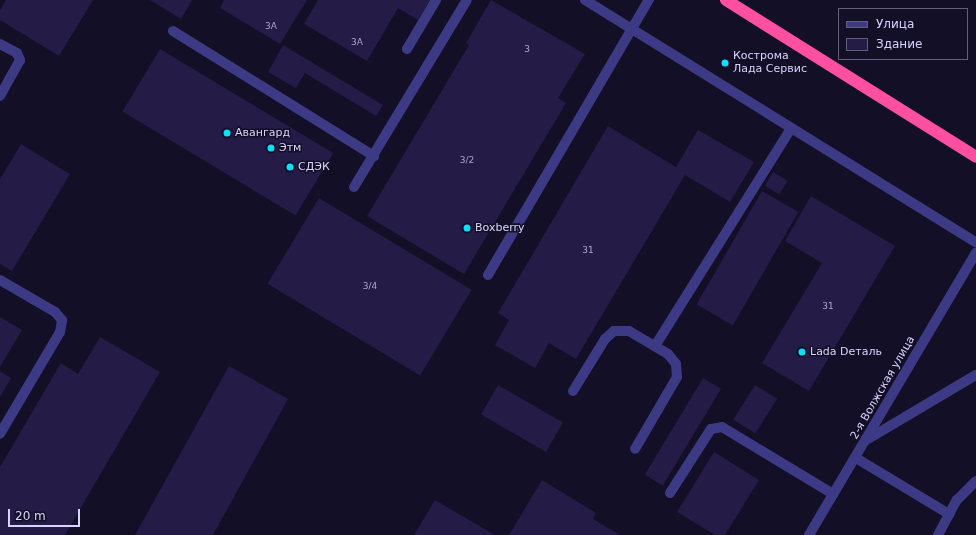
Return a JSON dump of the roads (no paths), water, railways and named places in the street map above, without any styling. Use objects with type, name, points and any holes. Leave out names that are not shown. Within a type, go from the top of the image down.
[{"type":"highway","points":[[728,1],[976,157]]},
{"type":"street","points":[[407,49],[436,0]]},
{"type":"street","points":[[354,187],[467,0]]},
{"type":"street","points":[[585,0],[976,242]]},
{"type":"street","points":[[488,275],[649,0]]},
{"type":"street","points":[[173,31],[374,156]]},
{"type":"street","points":[[0,44],[17,53],[20,60],[0,96]]},
{"type":"street","points":[[655,346],[791,128]]},
{"type":"street","name":"2-я Волжская улица","points":[[809,535],[856,458],[976,253]]},
{"type":"street","points":[[0,280],[55,312],[62,320],[60,332],[0,434]]},
{"type":"street","points":[[573,391],[605,339],[614,331],[629,331],[655,346],[676,364],[677,377],[635,448]]},
{"type":"street","points":[[866,440],[976,375]]},
{"type":"street","points":[[670,493],[711,429],[722,427],[834,494]]},
{"type":"street","points":[[856,458],[949,514]]},
{"type":"street","points":[[938,535],[949,514],[976,481]]},
{"type":"place","name":"Кострома Лада Сервис","points":[[725,63]]},
{"type":"place","name":"Авангард","points":[[227,133]]},
{"type":"place","name":"Этм","points":[[271,148]]},
{"type":"place","name":"СДЭК","points":[[290,167]]},
{"type":"place","name":"Boxberry","points":[[467,228]]},
{"type":"place","name":"Lada Dеталь","points":[[802,352]]}]
